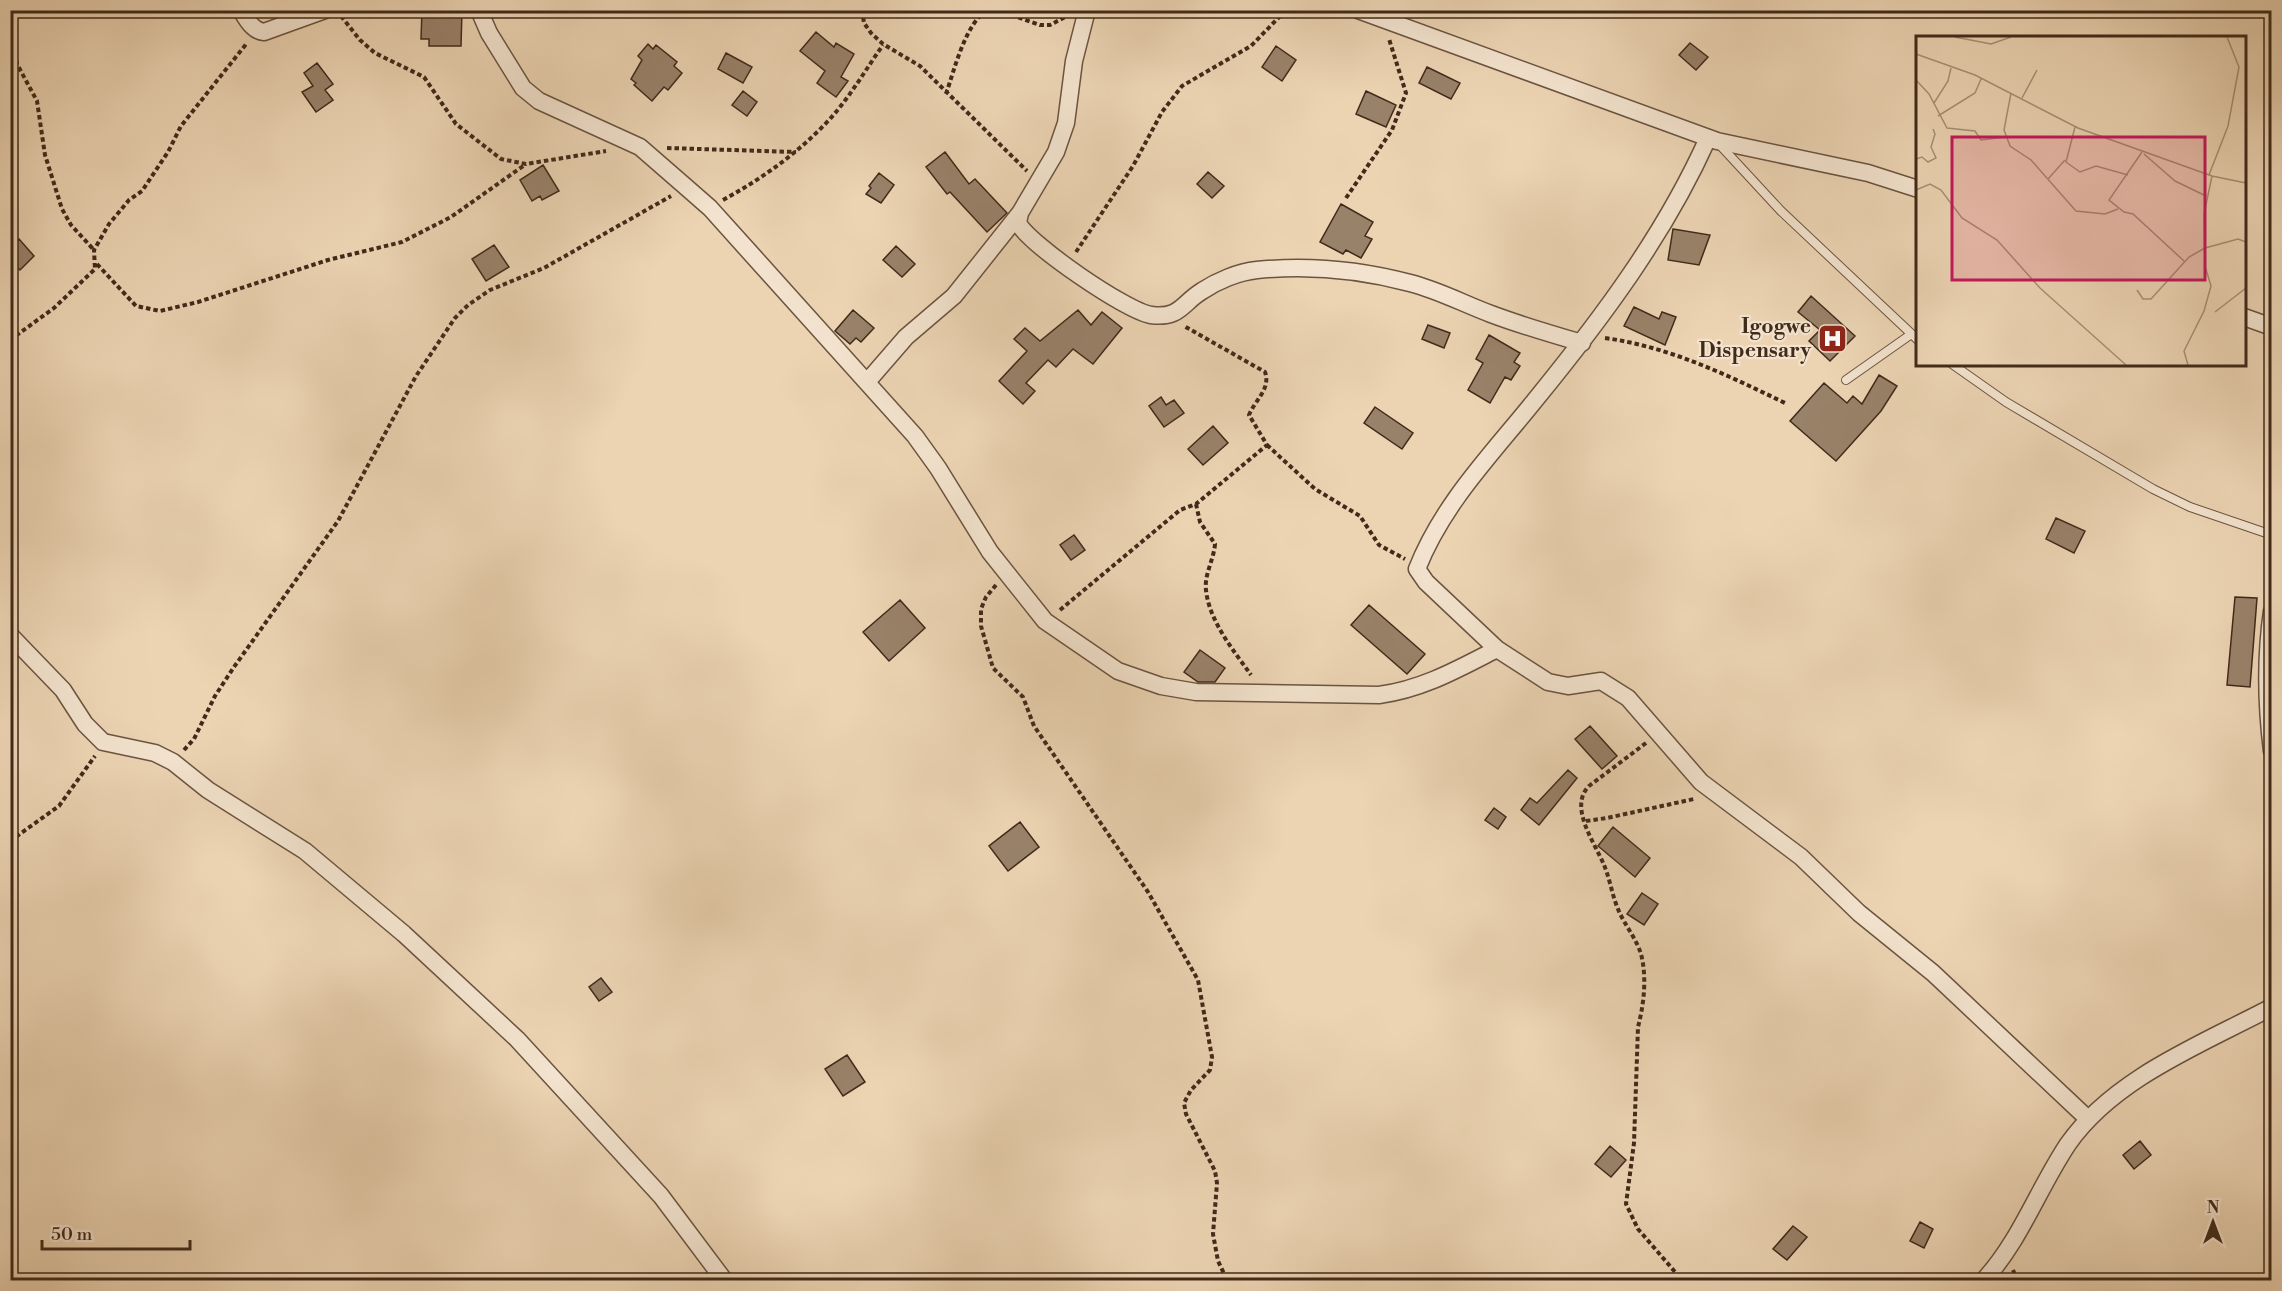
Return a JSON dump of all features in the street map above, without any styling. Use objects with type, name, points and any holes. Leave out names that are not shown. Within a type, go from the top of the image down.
[{"type":"street","points":[[241,10],[258,32],[272,32],[325,10]]},
{"type":"street","points":[[479,10],[489,33],[524,88],[539,101],[640,147],[710,208],[915,436],[1006,575],[1045,621],[1118,671],[1161,686],[1196,693],[1379,695],[1405,692],[1436,681],[1497,649]]},
{"type":"street","points":[[1358,10],[1712,140],[1846,168],[1916,189]]},
{"type":"street","points":[[867,382],[906,336],[954,296],[1020,213],[1056,152],[1066,123],[1079,13]]},
{"type":"street","points":[[1712,140],[1652,244],[1584,339],[1454,498],[1434,530],[1417,569],[1426,582],[1497,649],[1557,685],[1601,681],[1610,684],[1628,698],[1701,782],[1801,857],[1859,913],[1933,973],[2088,1119]]},
{"type":"street","points":[[1020,213],[1018,223],[1023,232],[1134,310],[1152,315],[1176,313],[1200,291],[1235,275],[1253,270],[1294,267],[1337,271],[1410,283],[1492,314],[1584,339]]},
{"type":"street","points":[[2246,318],[2271,327]]},
{"type":"street","points":[[2271,611],[2266,651],[2265,696],[2271,751]]},
{"type":"street","points":[[10,635],[63,690],[85,724],[103,742],[164,756],[208,790],[326,867],[404,934],[518,1039],[661,1196],[724,1281]]},
{"type":"street","points":[[1984,1281],[2011,1245],[2041,1188],[2088,1119],[2133,1082],[2271,1007]]},
{"type":"lane","points":[[1712,140],[1781,211],[1914,338],[1846,380]]},
{"type":"lane","points":[[1955,366],[2006,402],[2153,489],[2190,507],[2271,535]]},
{"type":"path","points":[[338,10],[360,40],[375,53],[424,76],[456,124],[501,159],[526,164],[610,151]]},
{"type":"path","points":[[862,10],[864,23],[884,44],[920,66],[1038,182]]},
{"type":"path","points":[[946,94],[964,43],[981,14],[988,10]]},
{"type":"path","points":[[997,10],[1040,25],[1050,25],[1079,13]]},
{"type":"path","points":[[1068,265],[1133,166],[1162,112],[1182,86],[1251,46],[1286,10]]},
{"type":"path","points":[[1346,198],[1392,130],[1406,93],[1390,41],[1388,22]]},
{"type":"path","points":[[10,31],[17,64],[37,101],[45,155],[62,209],[71,225],[94,250],[97,264],[136,306],[160,310],[198,302],[338,257],[402,242],[451,217],[526,164]]},
{"type":"path","points":[[94,250],[117,213],[151,179],[181,126],[202,97],[258,32]]},
{"type":"path","points":[[710,208],[766,176],[796,152],[831,118],[884,44]]},
{"type":"path","points":[[640,147],[796,152]]},
{"type":"path","points":[[164,756],[183,751],[194,739],[215,696],[234,666],[338,520],[416,376],[439,340],[468,305],[490,291],[544,268],[686,187]]},
{"type":"path","points":[[10,340],[61,302],[95,269],[97,264]]},
{"type":"path","points":[[1166,315],[1263,369],[1267,381],[1249,415],[1267,445],[1315,489],[1360,516],[1379,545],[1399,555],[1417,569]]},
{"type":"path","points":[[1584,339],[1637,343],[1668,352],[1713,368],[1785,403]]},
{"type":"path","points":[[1045,621],[1180,510],[1196,504],[1267,445]]},
{"type":"path","points":[[1196,504],[1200,522],[1215,544],[1206,589],[1210,604],[1220,628],[1264,693]]},
{"type":"path","points":[[1006,575],[986,597],[979,618],[993,668],[1023,697],[1034,726],[1148,892],[1198,980],[1212,1057],[1210,1070],[1191,1090],[1184,1103],[1186,1114],[1215,1171],[1217,1183],[1213,1233],[1218,1262],[1227,1281]]},
{"type":"path","points":[[1660,737],[1640,745],[1583,792],[1581,806],[1590,837],[1605,866],[1618,909],[1641,952],[1643,966],[1643,1009],[1638,1027],[1634,1143],[1626,1204],[1638,1229],[1682,1281]]},
{"type":"path","points":[[10,841],[59,806],[80,780],[103,742]]},
{"type":"path","points":[[1586,821],[1699,798],[1722,798]]},
{"type":"building","points":[[422,10],[462,10],[461,46],[429,46],[429,39],[421,39]]},
{"type":"building","points":[[816,32],[834,47],[836,43],[854,54],[841,77],[848,81],[836,97],[817,83],[825,71],[800,51]]},
{"type":"building","points":[[1690,43],[1708,57],[1696,70],[1679,55]]},
{"type":"building","points":[[648,44],[653,49],[656,45],[677,62],[674,66],[682,73],[668,90],[664,87],[652,101],[634,85],[636,83],[631,79],[642,60],[638,56]]},
{"type":"building","points":[[1276,46],[1296,60],[1282,81],[1262,67]]},
{"type":"building","points":[[726,53],[752,67],[743,83],[718,69]]},
{"type":"building","points":[[317,63],[333,84],[325,90],[333,100],[316,112],[302,92],[313,86],[304,73]]},
{"type":"building","points":[[1427,67],[1460,83],[1451,99],[1419,83]]},
{"type":"building","points":[[743,91],[757,102],[747,116],[732,105]]},
{"type":"building","points":[[1366,91],[1396,105],[1386,127],[1356,114]]},
{"type":"building","points":[[945,152],[969,184],[975,179],[1007,213],[987,232],[950,192],[947,194],[926,167]]},
{"type":"building","points":[[543,165],[559,191],[542,200],[540,196],[532,201],[520,180]]},
{"type":"building","points":[[1208,172],[1224,186],[1212,198],[1197,184]]},
{"type":"building","points":[[879,173],[894,185],[881,203],[866,194]]},
{"type":"building","points":[[1341,204],[1373,222],[1365,236],[1372,239],[1361,258],[1346,250],[1343,254],[1320,242]]},
{"type":"building","points":[[1673,229],[1710,235],[1699,265],[1668,260]]},
{"type":"building","points":[[19,239],[34,256],[20,270],[10,260],[10,247]]},
{"type":"building","points":[[494,245],[509,267],[486,281],[472,259]]},
{"type":"building","points":[[896,246],[915,264],[902,277],[883,260]]},
{"type":"building","name":"Igogwe Dispensary","points":[[1811,296],[1855,336],[1830,361],[1809,341],[1820,330],[1798,312]]},
{"type":"building","points":[[1634,307],[1659,319],[1662,312],[1676,317],[1665,345],[1624,326]]},
{"type":"building","points":[[853,310],[874,328],[861,342],[856,338],[850,344],[835,331]]},
{"type":"building","points":[[1078,310],[1091,325],[1102,312],[1122,328],[1093,364],[1073,349],[1056,367],[1048,360],[1026,383],[1035,391],[1023,404],[999,381],[1027,351],[1014,339],[1025,328],[1040,341]]},
{"type":"building","points":[[1428,325],[1450,333],[1444,348],[1422,339]]},
{"type":"building","points":[[1489,335],[1520,353],[1514,362],[1520,366],[1511,380],[1505,377],[1490,403],[1468,390],[1483,363],[1476,359]]},
{"type":"building","points":[[1879,375],[1897,386],[1881,411],[1836,461],[1790,421],[1824,383],[1847,403],[1853,396],[1862,404]]},
{"type":"building","points":[[1161,397],[1166,405],[1174,400],[1184,413],[1164,427],[1149,406]]},
{"type":"building","points":[[1375,407],[1413,433],[1402,449],[1364,423]]},
{"type":"building","points":[[1213,426],[1228,443],[1203,465],[1188,449]]},
{"type":"building","points":[[2056,518],[2085,531],[2074,553],[2046,539]]},
{"type":"building","points":[[1074,535],[1085,550],[1071,560],[1060,545]]},
{"type":"building","points":[[2235,597],[2257,598],[2250,687],[2227,685]]},
{"type":"building","points":[[900,600],[925,628],[889,661],[863,632]]},
{"type":"building","points":[[1369,605],[1425,654],[1407,674],[1351,625]]},
{"type":"building","points":[[1200,650],[1225,668],[1215,682],[1198,682],[1184,672]]},
{"type":"building","points":[[1590,726],[1617,756],[1602,769],[1575,739]]},
{"type":"building","points":[[1568,770],[1577,778],[1539,825],[1521,810],[1530,798],[1537,803]]},
{"type":"building","points":[[1494,808],[1506,817],[1498,829],[1485,820]]},
{"type":"building","points":[[1020,822],[1039,847],[1008,871],[989,846]]},
{"type":"building","points":[[1613,827],[1650,858],[1635,877],[1598,846]]},
{"type":"building","points":[[1642,893],[1658,904],[1644,925],[1627,914]]},
{"type":"building","points":[[601,978],[612,992],[599,1001],[589,987]]},
{"type":"building","points":[[847,1055],[865,1082],[843,1096],[825,1069]]},
{"type":"building","points":[[2140,1141],[2151,1155],[2134,1169],[2123,1155]]},
{"type":"building","points":[[1610,1146],[1626,1160],[1611,1177],[1595,1164]]},
{"type":"building","points":[[1920,1222],[1933,1229],[1924,1248],[1910,1241]]},
{"type":"building","points":[[1793,1226],[1807,1237],[1787,1260],[1773,1249]]},
{"type":"place","name":"Igogwe Dispensary","points":[[1832,338]]}]
